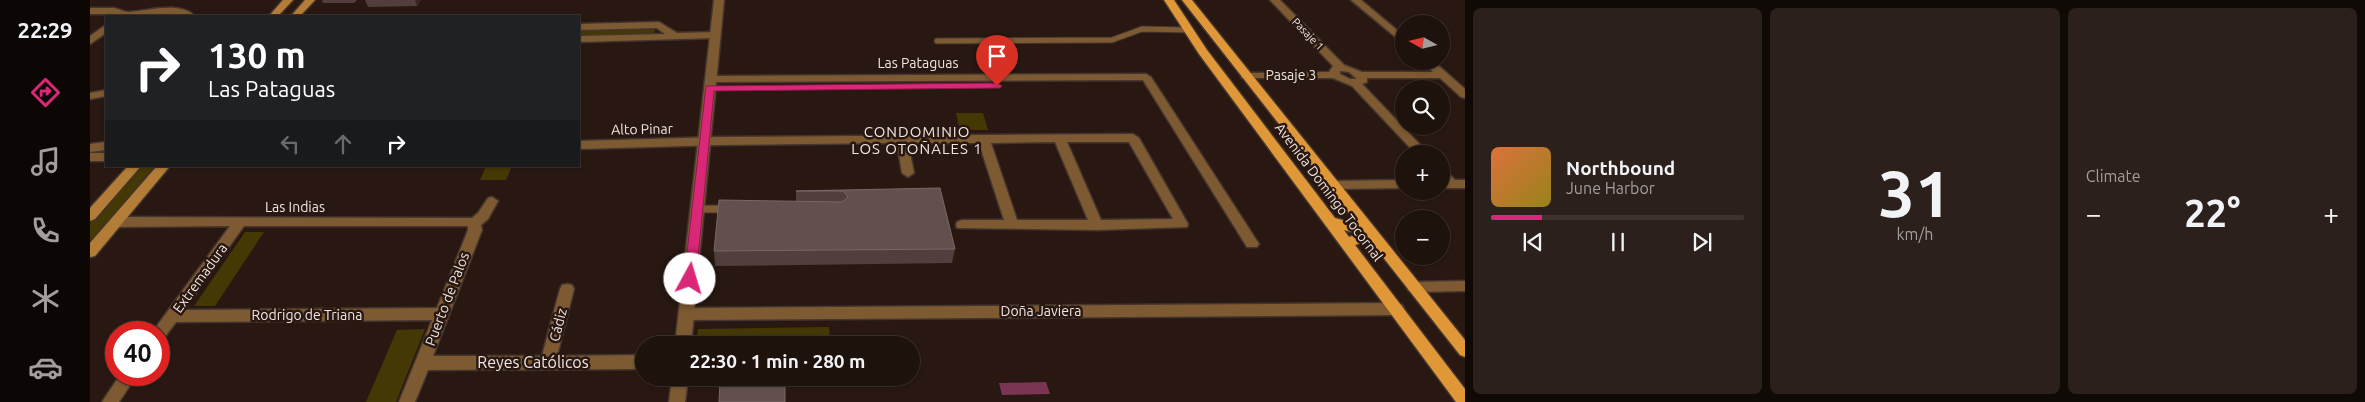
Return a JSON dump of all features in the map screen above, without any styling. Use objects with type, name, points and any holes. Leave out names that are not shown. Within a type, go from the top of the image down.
[{"type":"main road","points":[[274,15],[288,0]]},
{"type":"main road","points":[[296,15],[310,0]]},
{"type":"main road","name":"Avenida Domingo Tocornal","points":[[1169,0],[1187,29],[1244,107],[1465,401]]},
{"type":"main road","name":"Avenida Domingo Tocornal","points":[[1186,0],[1465,351]]},
{"type":"main road","points":[[1187,29],[1208,28]]},
{"type":"main road","points":[[1244,107],[1256,105],[1271,107]]},
{"type":"main road","points":[[90,216],[134,167]]},
{"type":"main road","points":[[90,252],[163,167]]},
{"type":"main road","points":[[1331,222],[1351,227],[1362,221]]},
{"type":"main road","points":[[1347,243],[1360,238],[1380,243]]},
{"type":"street","points":[[684,336],[719,0]]},
{"type":"street","name":"Pasaje 1","points":[[1275,0],[1338,72]]},
{"type":"street","points":[[1356,0],[1395,33]]},
{"type":"street","points":[[90,11],[116,11],[123,15]]},
{"type":"street","points":[[130,15],[180,12],[188,15]]},
{"type":"street","points":[[580,27],[659,26],[675,36]]},
{"type":"street","points":[[90,41],[105,29]]},
{"type":"street","points":[[580,39],[716,35]]},
{"type":"street","points":[[1437,70],[1465,95]]},
{"type":"street","points":[[1338,72],[1354,71],[1358,79],[1415,145]]},
{"type":"street","name":"Pasaje 3","points":[[1246,76],[1338,72]]},
{"type":"street","points":[[1358,79],[1442,75]]},
{"type":"street","name":"Las Pataguas","points":[[710,84],[1151,85],[1252,244]]},
{"type":"street","points":[[90,96],[105,93]]},
{"type":"street","points":[[962,225],[1097,225],[1059,138]]},
{"type":"street","name":"Alto Pinar","points":[[580,145],[902,139],[1133,138],[1182,224],[1097,225]]},
{"type":"street","points":[[902,139],[908,173]]},
{"type":"street","points":[[984,139],[1012,225]]},
{"type":"street","points":[[90,148],[105,146]]},
{"type":"street","points":[[90,156],[105,158]]},
{"type":"street","points":[[1334,185],[1395,184]]},
{"type":"street","points":[[1450,184],[1465,184]]},
{"type":"street","name":"Puerto de Palos","points":[[407,402],[474,230],[474,223],[483,216],[492,201]]},
{"type":"street","name":"Las Indias","points":[[116,222],[465,221],[474,223]]},
{"type":"street","name":"Extremadura","points":[[168,321],[240,222]]},
{"type":"street","points":[[1414,287],[1465,286]]},
{"type":"street","name":"Cádiz","points":[[548,362],[567,288]]},
{"type":"street","name":"Doña Javiera","points":[[686,314],[1397,309]]},
{"type":"street","name":"Rodrigo de Triana","points":[[172,316],[442,314]]},
{"type":"street","name":"Reyes Católicos","points":[[423,363],[635,362]]},
{"type":"street","points":[[110,402],[121,386]]},
{"type":"street","points":[[677,402],[679,386]]},
{"type":"lane","points":[[937,42],[1112,40],[1142,30],[1187,29]]},
{"type":"lane","points":[[697,209],[739,209]]},
{"type":"shaded area","points":[[655,29],[654,35],[580,36],[580,30]]},
{"type":"shaded area","points":[[956,113],[983,113],[988,130],[960,130]]},
{"type":"shaded area","points":[[141,167],[154,167],[90,241],[90,222]]},
{"type":"shaded area","points":[[486,167],[512,167],[506,180],[480,180]]},
{"type":"shaded area","points":[[245,232],[264,232],[215,306],[194,306]]},
{"type":"shaded area","points":[[829,327],[830,336],[697,336],[698,329]]},
{"type":"shaded area","points":[[425,329],[396,402],[366,402],[397,330]]},
{"type":"shaded area","points":[[1046,382],[1050,394],[1002,395],[999,383]]},
{"type":"building","points":[[940,188],[955,249],[714,251],[719,200],[842,202],[848,197],[843,191],[796,191]]},
{"type":"building","points":[[720,386],[785,386],[785,402],[719,402]]},
{"type":"district","name":"CONDOMINIO LOS OTOÑALES 1","points":[[917,140]]},
{"type":"route","points":[[690,279],[710,88],[997,86]]}]
